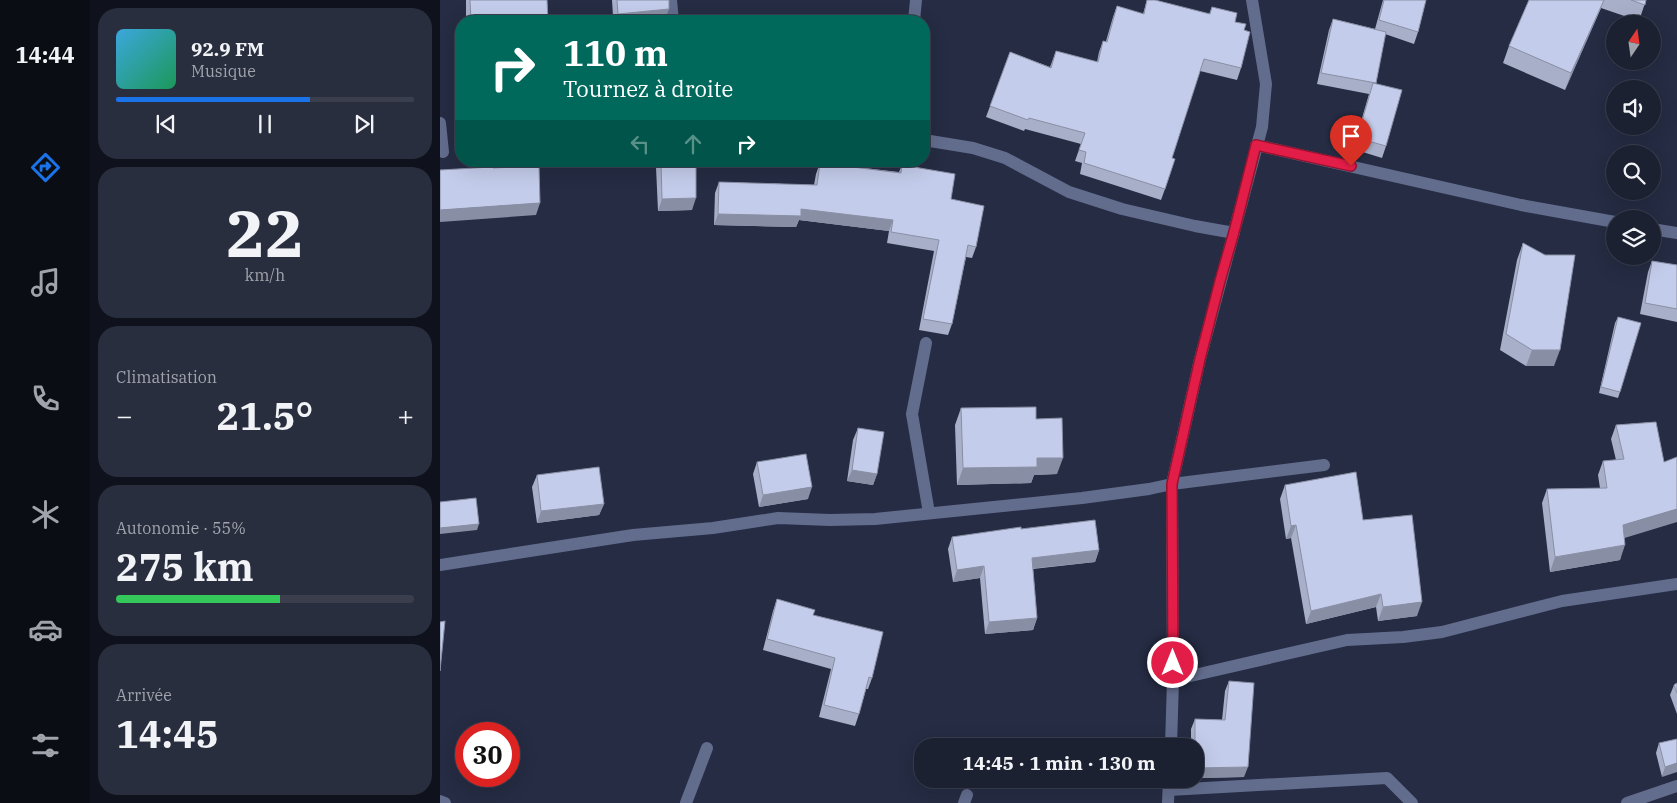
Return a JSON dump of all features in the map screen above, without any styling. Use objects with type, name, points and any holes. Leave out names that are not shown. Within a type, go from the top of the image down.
[{"type":"street","points":[[671,0],[672,15]]},
{"type":"street","points":[[915,15],[916,0]]},
{"type":"street","points":[[1171,738],[1173,680],[1172,484],[1200,359],[1262,127],[1266,84],[1252,0]]},
{"type":"street","points":[[440,123],[443,152]]},
{"type":"street","points":[[930,141],[973,148],[1005,158],[1069,192],[1122,209],[1195,226],[1234,232]]},
{"type":"street","points":[[1256,145],[1522,205],[1606,220]]},
{"type":"street","points":[[1661,230],[1677,233]]},
{"type":"street","points":[[926,343],[912,414],[929,513]]},
{"type":"street","points":[[440,565],[633,535],[713,528],[778,518],[876,519],[1082,498],[1172,484],[1324,465]]},
{"type":"street","points":[[1173,680],[1347,640],[1403,637],[1442,632],[1562,601],[1677,584]]},
{"type":"street","points":[[686,803],[707,748]]},
{"type":"street","points":[[1169,791],[1386,778],[1412,803]]},
{"type":"street","points":[[1627,803],[1677,786]]},
{"type":"street","points":[[440,801],[444,803]]},
{"type":"building","points":[[470,0],[547,0],[548,15],[471,15]]},
{"type":"building","points":[[617,0],[669,0],[669,9],[618,14]]},
{"type":"building","points":[[1147,0],[1155,0],[1210,14],[1212,7],[1237,13],[1235,22],[1246,24],[1244,30],[1250,32],[1241,68],[1204,59],[1172,158],[1175,159],[1165,189],[1084,163],[1086,152],[1079,150],[1085,133],[1029,118],[1028,120],[990,106],[1010,52],[1051,68],[1056,51],[1098,62],[1103,41],[1107,42],[1117,6],[1144,14]]},
{"type":"building","points":[[1384,0],[1426,0],[1418,32],[1379,20]]},
{"type":"building","points":[[1529,0],[1604,0],[1571,73],[1509,46]]},
{"type":"building","points":[[1631,0],[1646,0],[1645,5]]},
{"type":"building","points":[[1333,19],[1386,32],[1376,83],[1321,73]]},
{"type":"building","points":[[1373,83],[1402,90],[1386,146],[1357,138]]},
{"type":"building","points":[[539,167],[540,203],[440,210],[440,170]]},
{"type":"building","points":[[661,167],[696,167],[696,198],[662,199]]},
{"type":"building","points":[[819,167],[852,167],[901,173],[902,167],[914,167],[955,174],[951,199],[984,206],[976,247],[968,245],[952,324],[923,319],[939,240],[891,232],[893,220],[801,209],[801,216],[718,214],[719,182],[817,185]]},
{"type":"building","points":[[1523,243],[1545,255],[1575,255],[1560,350],[1532,350],[1506,334]]},
{"type":"building","points":[[1661,262],[1677,265],[1677,309],[1645,303],[1651,265],[1661,265]]},
{"type":"building","points":[[1618,317],[1641,323],[1620,392],[1601,387]]},
{"type":"building","points":[[1036,407],[1036,419],[1062,418],[1063,458],[1037,458],[1037,467],[963,468],[961,408]]},
{"type":"building","points":[[1656,422],[1664,462],[1677,457],[1677,509],[1623,525],[1625,545],[1555,557],[1547,489],[1607,488],[1603,461],[1624,459],[1616,425]]},
{"type":"building","points":[[858,428],[884,432],[877,474],[852,470]]},
{"type":"building","points":[[806,454],[812,487],[763,495],[757,462]]},
{"type":"building","points":[[599,467],[604,504],[541,511],[537,475]]},
{"type":"building","points":[[1356,472],[1363,520],[1412,515],[1422,602],[1383,607],[1381,594],[1311,611],[1296,525],[1291,526],[1285,485]]},
{"type":"building","points":[[476,498],[479,524],[440,528],[440,502]]},
{"type":"building","points":[[1095,520],[1099,550],[1032,558],[1037,618],[989,622],[984,566],[957,570],[952,537],[1021,527],[1021,529]]},
{"type":"building","points":[[777,599],[815,610],[813,615],[883,632],[872,678],[869,677],[859,714],[824,705],[835,658],[767,639]]},
{"type":"building","points":[[445,621],[440,671],[440,622]]},
{"type":"building","points":[[1229,681],[1254,683],[1248,767],[1204,768],[1204,738],[1195,738],[1195,719],[1225,720]]},
{"type":"building","points":[[1677,739],[1677,763],[1665,767],[1659,743]]},
{"type":"route","points":[[1173,663],[1172,484],[1200,359],[1256,145],[1351,166]]}]
